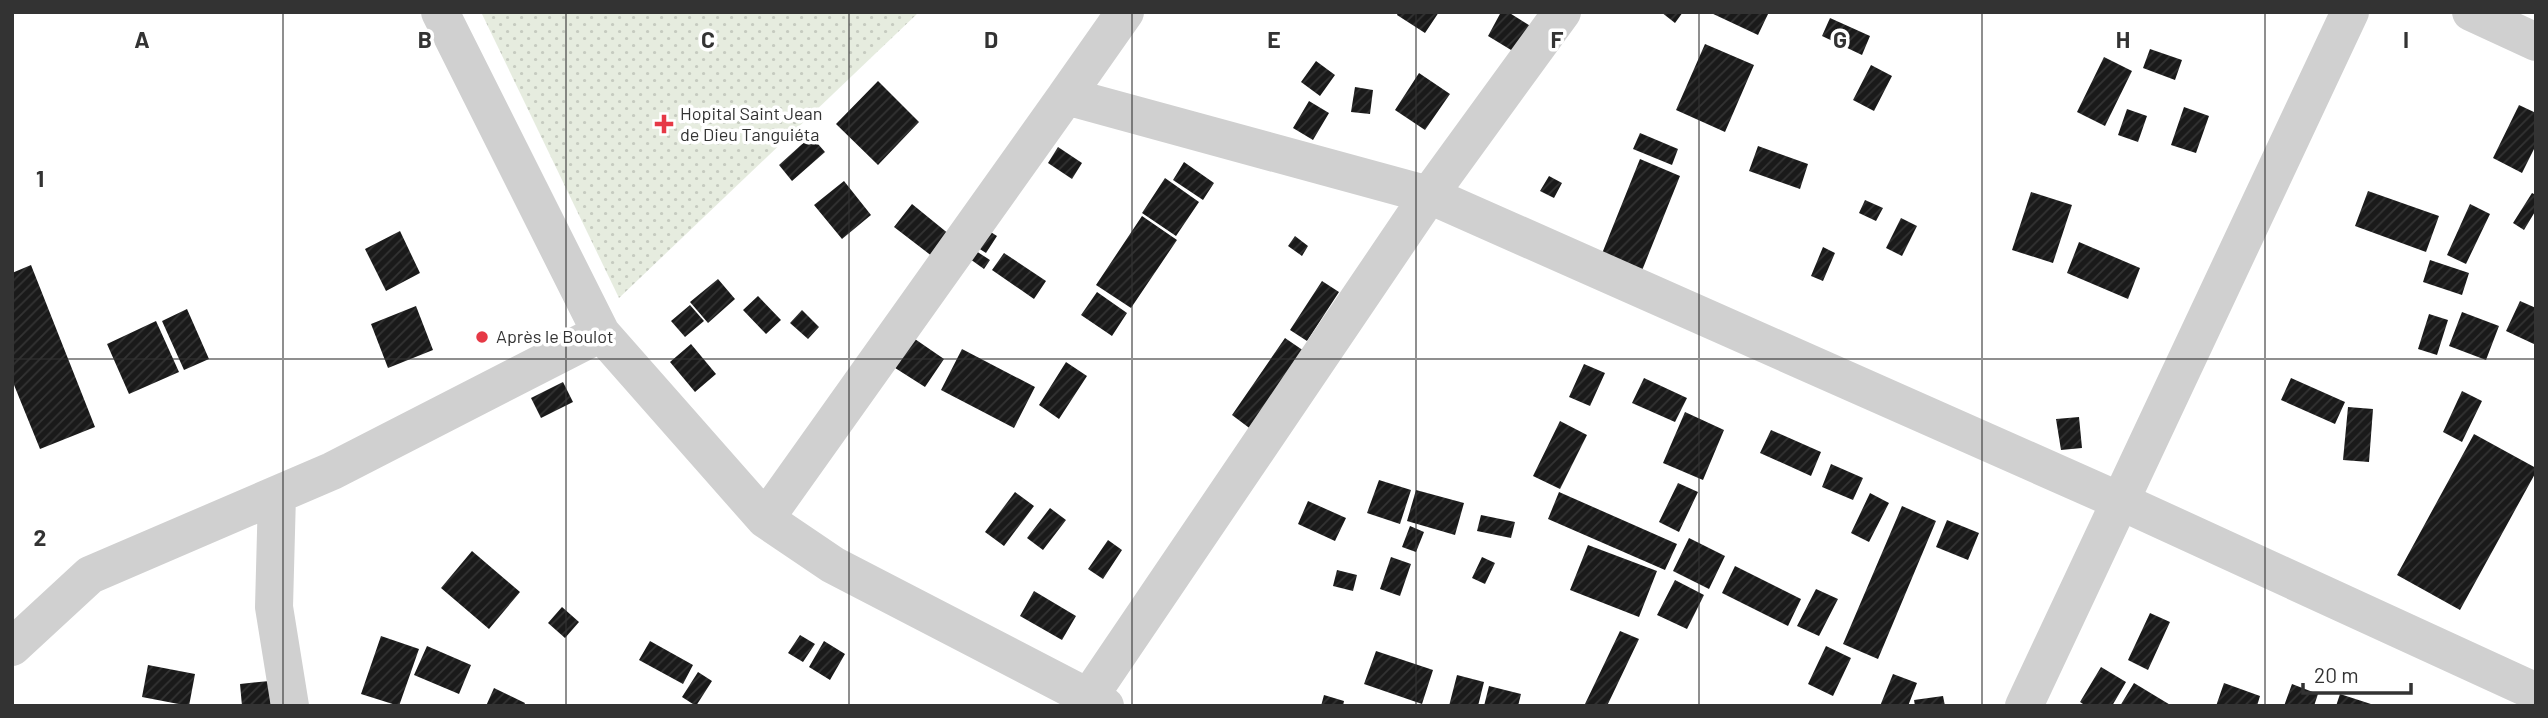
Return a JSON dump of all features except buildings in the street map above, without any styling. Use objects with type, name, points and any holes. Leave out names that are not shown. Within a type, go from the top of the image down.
[{"type":"street","points":[[440,12],[601,333],[765,519],[833,565],[1097,702],[1429,195],[1562,12]]},
{"type":"street","points":[[765,519],[1125,12]]},
{"type":"street","points":[[2024,706],[2350,12]]},
{"type":"street","points":[[2471,12],[2536,42]]},
{"type":"street","points":[[1066,96],[1429,195],[2122,502],[2536,692]]},
{"type":"street","points":[[12,646],[90,575],[332,471],[601,333]]},
{"type":"street","points":[[278,495],[275,607],[290,706]]},
{"type":"shaded area","name":"Hopital Saint Jean de Dieu Tanguiéta","points":[[481,12],[919,12],[619,298]]},
{"type":"place","name":"Hopital Saint Jean de Dieu Tanguiéta","points":[[664,124]]},
{"type":"place","name":"Après le Boulot","points":[[482,337]]}]
